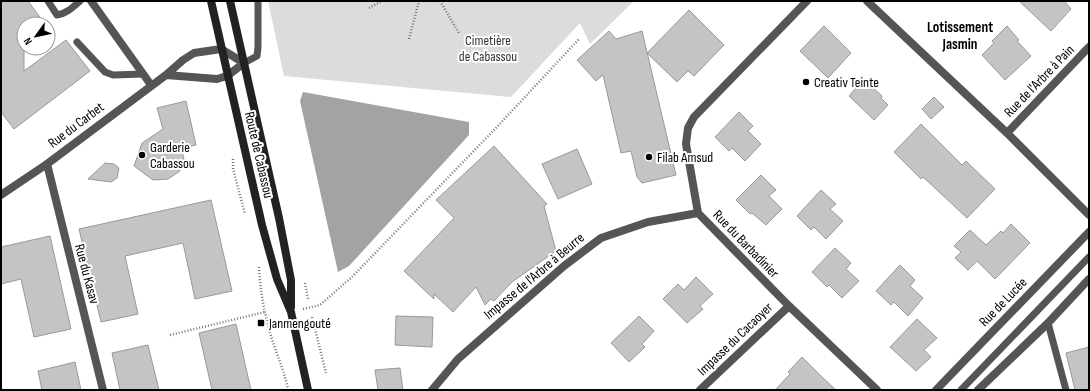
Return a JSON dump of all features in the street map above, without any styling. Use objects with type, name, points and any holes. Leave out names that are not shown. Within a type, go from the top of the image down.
[{"type":"main road","name":"Route de Cabassou","points":[[211,1],[262,225],[277,279],[291,312]]},
{"type":"main road","name":"Route de Cabassou","points":[[230,1],[280,218],[290,280],[291,312],[308,390]]},
{"type":"street","points":[[91,1],[151,85]]},
{"type":"street","name":"Rue du Barbadinier","points":[[807,1],[694,117],[688,128],[686,144],[698,213],[789,306],[877,390]]},
{"type":"street","name":"Rue de l'Arbre à Pain","points":[[867,1],[1007,133],[1089,215]]},
{"type":"street","name":"Rue de l'Arbre à Pain","points":[[1007,133],[1089,47]]},
{"type":"street","points":[[166,75],[217,79],[227,76],[244,62],[221,49]]},
{"type":"street","name":"Rue du Carbet","points":[[1,195],[46,164],[166,75],[183,60],[194,53],[221,49]]},
{"type":"street","name":"Rue du Kasav","points":[[46,164],[103,390]]},
{"type":"street","name":"Impasse de l'Arbre à Beurre","points":[[432,390],[458,359],[564,266],[601,238],[648,222],[698,213]]},
{"type":"street","name":"Rue de Lucée","points":[[936,390],[1089,232]]},
{"type":"street","points":[[978,390],[1048,323],[1089,279]]},
{"type":"street","name":"Impasse du Cacaoyer","points":[[700,390],[789,306]]},
{"type":"lane","points":[[48,1],[57,15],[66,12],[80,1]]},
{"type":"lane","points":[[244,62],[256,56],[258,47],[258,1]]},
{"type":"lane","points":[[77,42],[105,72],[113,76],[143,74]]},
{"type":"lane","points":[[961,390],[1089,257]]},
{"type":"lane","points":[[1048,323],[1066,390]]},
{"type":"path","points":[[369,8],[382,1]]},
{"type":"path","points":[[409,39],[419,1]]},
{"type":"path","points":[[440,1],[459,33]]},
{"type":"path","points":[[291,312],[320,305],[352,277],[495,129],[579,39]]},
{"type":"path","points":[[233,157],[232,169],[247,222]]},
{"type":"path","points":[[259,267],[260,289],[268,326],[288,390]]},
{"type":"path","points":[[170,335],[265,312]]},
{"type":"path","points":[[312,317],[326,373]]},
{"type":"green space","name":"Cimetière de Cabassou","points":[[268,1],[634,1],[590,44],[580,23],[511,97],[284,76]]},
{"type":"shaded area","points":[[303,92],[469,122],[469,135],[349,266],[338,272],[300,101]]},
{"type":"building","points":[[1,1],[28,1],[39,16],[16,16],[16,56],[24,56],[24,71],[44,56],[56,56],[56,47],[66,40],[90,71],[14,129],[1,112]]},
{"type":"building","points":[[1019,1],[1064,1],[1071,9],[1051,31]]},
{"type":"building","points":[[689,10],[724,45],[694,76],[688,71],[677,82],[647,53]]},
{"type":"building","points":[[824,26],[851,53],[828,78],[800,51]]},
{"type":"building","points":[[1007,26],[1019,40],[1017,41],[1031,56],[1005,80],[982,55],[994,43],[992,41]]},
{"type":"building","points":[[609,31],[616,39],[642,31],[676,175],[642,183],[637,177],[631,151],[621,153],[603,75],[596,81],[577,60]]},
{"type":"building","points":[[862,81],[869,87],[870,85],[882,96],[881,98],[888,105],[874,120],[849,96]]},
{"type":"building","points":[[934,97],[944,107],[931,119],[922,109]]},
{"type":"building","points":[[186,101],[196,145],[181,148],[184,159],[180,171],[168,179],[153,180],[134,166],[142,143],[163,129],[157,108]]},
{"type":"building","points":[[739,112],[753,126],[748,131],[761,144],[745,161],[732,148],[729,151],[715,137]]},
{"type":"building","points":[[921,124],[962,165],[966,161],[995,189],[967,218],[923,177],[921,179],[894,152]]},
{"type":"building","points":[[494,146],[547,204],[544,206],[556,251],[512,282],[494,301],[491,299],[485,305],[476,287],[453,312],[434,294],[434,299],[404,271],[454,218],[436,200]]},
{"type":"building","points":[[577,149],[592,184],[558,199],[542,164]]},
{"type":"building","points":[[105,163],[114,164],[119,168],[117,178],[111,182],[88,179]]},
{"type":"building","points":[[761,175],[776,190],[769,196],[782,209],[766,225],[752,213],[750,214],[736,200]]},
{"type":"building","points":[[821,190],[836,204],[830,209],[843,221],[826,239],[814,227],[811,230],[797,216]]},
{"type":"building","points":[[211,200],[232,291],[195,299],[183,243],[125,256],[138,314],[101,322],[79,229]]},
{"type":"building","points":[[1011,224],[1030,243],[995,279],[977,261],[968,270],[955,258],[961,252],[954,246],[970,230],[986,245],[1001,231],[1003,233]]},
{"type":"building","points":[[50,236],[71,329],[34,337],[21,279],[1,284],[1,247]]},
{"type":"building","points":[[835,248],[851,263],[846,269],[859,281],[842,298],[829,285],[827,287],[812,272]]},
{"type":"building","points":[[900,265],[915,280],[910,286],[923,298],[908,316],[894,302],[891,305],[876,291]]},
{"type":"building","points":[[696,277],[713,294],[700,306],[703,309],[687,323],[663,299],[678,284],[684,290]]},
{"type":"building","points":[[396,316],[433,317],[432,347],[395,345]]},
{"type":"building","points":[[639,316],[654,331],[642,344],[645,347],[629,362],[611,343]]},
{"type":"building","points":[[917,319],[937,338],[924,350],[931,357],[916,371],[890,347]]},
{"type":"building","points":[[236,324],[251,390],[212,390],[199,333]]},
{"type":"building","points":[[148,345],[159,390],[120,390],[112,353]]},
{"type":"building","points":[[1089,347],[1089,390],[1075,390],[1066,353]]},
{"type":"building","points":[[802,357],[836,390],[775,390],[790,374],[788,372]]},
{"type":"building","points":[[75,362],[81,390],[42,390],[38,371]]},
{"type":"building","points":[[400,368],[403,390],[378,390],[375,370]]},
{"type":"place","name":"Creativ Teinte","points":[[806,82]]},
{"type":"place","name":"Garderie Cabassou","points":[[142,155]]},
{"type":"place","name":"Filab Amsud","points":[[649,157]]},
{"type":"place","name":"Janmengouté","points":[[261,323]]},
{"type":"district","name":"Lotissement Jasmin","points":[[960,36]]}]
